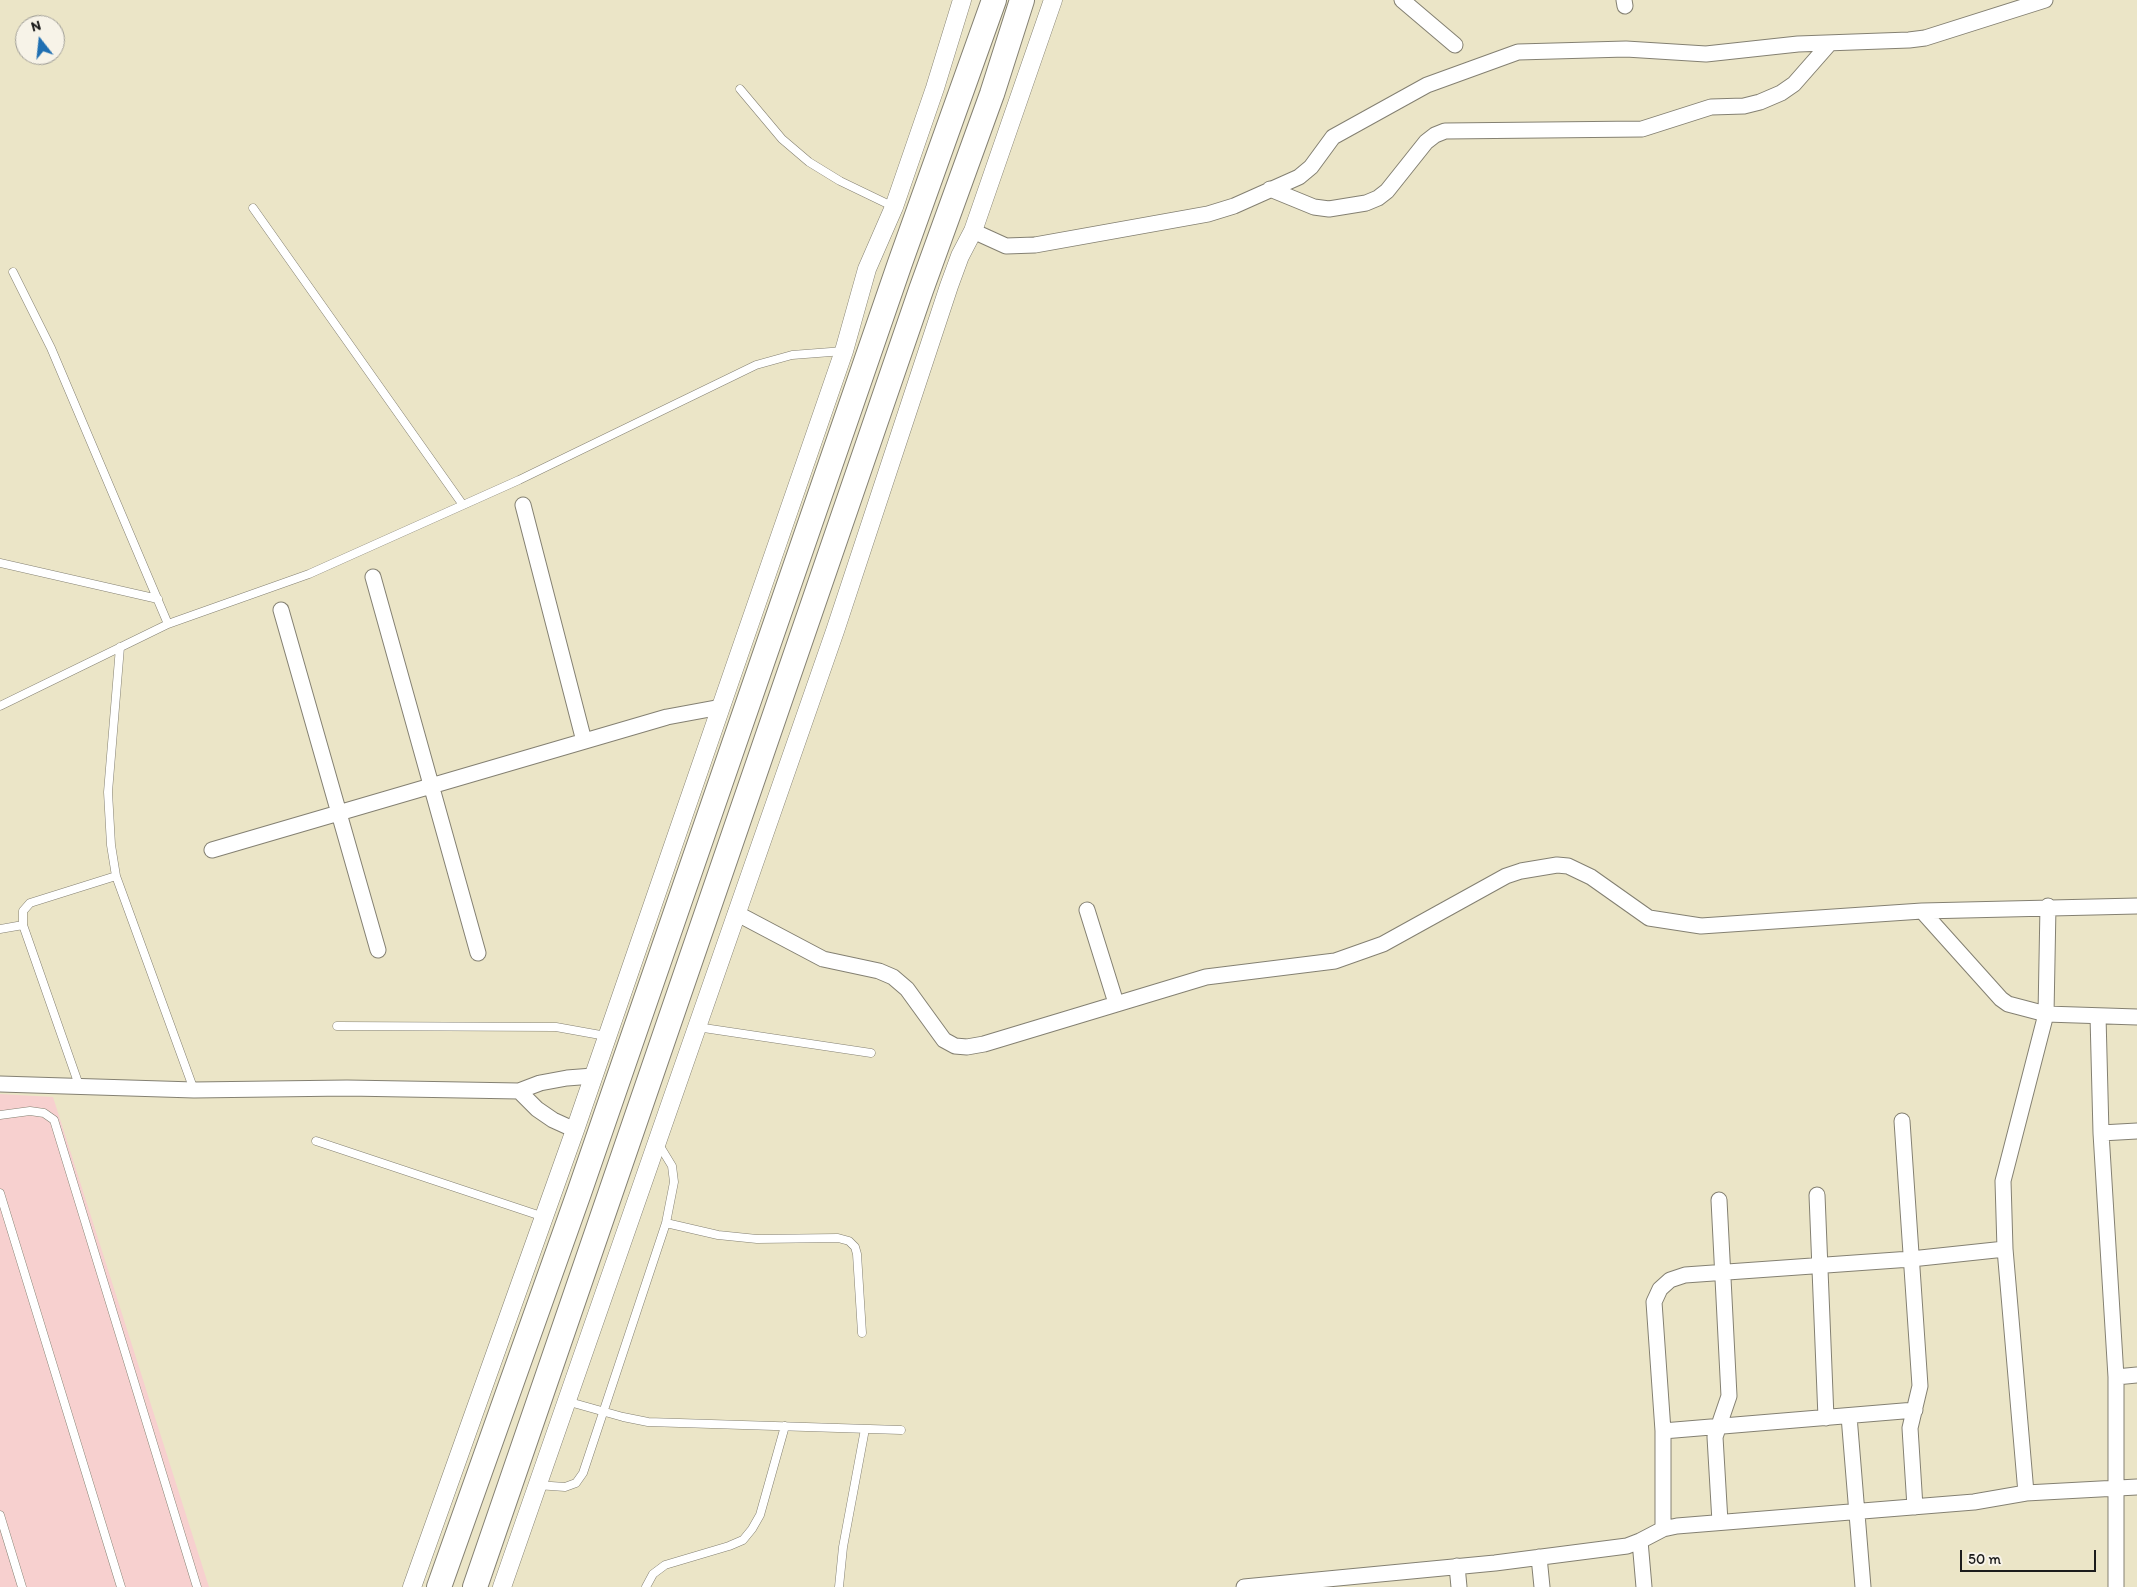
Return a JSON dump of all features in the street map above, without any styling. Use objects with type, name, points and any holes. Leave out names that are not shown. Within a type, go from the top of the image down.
[{"type":"highway","points":[[439,1587],[576,1203],[900,263],[994,0]]},
{"type":"highway","points":[[476,1587],[921,290],[992,94],[1022,0]]},
{"type":"street","points":[[412,1587],[575,1130],[844,351],[867,268],[894,208],[935,88],[962,0]]},
{"type":"street","points":[[502,1587],[835,631],[949,286],[960,256],[973,231],[1053,0]]},
{"type":"street","points":[[1402,0],[1455,45]]},
{"type":"street","points":[[973,231],[1006,246],[1035,245],[1208,214],[1234,206],[1299,177],[1311,167],[1333,137],[1427,85],[1518,52],[1626,49],[1706,54],[1798,44],[1909,40],[1924,38],[2045,0]]},
{"type":"street","points":[[1270,189],[1314,207],[1329,209],[1366,203],[1378,198],[1387,191],[1426,142],[1435,135],[1445,131],[1642,129],[1711,107],[1744,106],[1760,102],[1781,93],[1794,84],[1830,43]]},
{"type":"street","points":[[522,505],[584,741]]},
{"type":"street","points":[[372,577],[478,953]]},
{"type":"street","points":[[281,610],[378,950]]},
{"type":"street","points":[[212,850],[667,717],[721,707]]},
{"type":"street","points":[[736,913],[823,959],[879,971],[894,977],[907,989],[944,1040],[955,1046],[967,1047],[984,1044],[1206,977],[1335,961],[1383,944],[1506,876],[1521,871],[1557,865],[1568,866],[1591,877],[1650,918],[1701,926],[1922,910],[2048,906],[2137,906]]},
{"type":"street","points":[[2026,1493],[2005,1249],[2002,1181],[2046,1014],[2048,906]]},
{"type":"street","points":[[1087,910],[1116,1003]]},
{"type":"street","points":[[1922,910],[2001,999],[2008,1004],[2046,1014],[2137,1017]]},
{"type":"street","points":[[2098,1016],[2101,1133],[2116,1377],[2116,1587]]},
{"type":"street","points":[[0,1084],[80,1088],[194,1090],[347,1088],[519,1092],[540,1083],[593,1076]]},
{"type":"street","points":[[519,1092],[537,1109],[553,1120],[575,1130]]},
{"type":"street","points":[[1902,1121],[1920,1386],[1910,1428],[1915,1507]]},
{"type":"street","points":[[2101,1133],[2137,1131]]},
{"type":"street","points":[[1817,1194],[1826,1418]]},
{"type":"street","points":[[1720,1200],[1729,1396],[1715,1437],[1720,1522]]},
{"type":"street","points":[[1663,1528],[1663,1431],[1654,1302],[1660,1289],[1670,1280],[1685,1275],[1912,1259],[2005,1249]]},
{"type":"street","points":[[2116,1377],[2137,1376]]},
{"type":"street","points":[[1663,1431],[1915,1410]]},
{"type":"street","points":[[1850,1416],[1863,1587]]},
{"type":"street","points":[[1244,1587],[1369,1581],[1457,1566],[1539,1558],[1627,1546],[1640,1542],[1663,1528],[1974,1502],[2026,1493],[2137,1488]]},
{"type":"street","points":[[1640,1542],[1644,1587]]},
{"type":"street","points":[[1539,1558],[1542,1587]]},
{"type":"street","points":[[1457,1566],[1459,1587]]},
{"type":"lane","points":[[740,89],[782,139],[808,162],[840,181],[894,208]]},
{"type":"lane","points":[[253,208],[462,505]]},
{"type":"lane","points":[[13,272],[51,348],[168,624]]},
{"type":"lane","points":[[0,706],[168,624],[309,574],[519,480],[756,365],[792,355],[844,351]]},
{"type":"lane","points":[[0,563],[158,599]]},
{"type":"lane","points":[[120,647],[108,792],[111,845],[116,876],[194,1090]]},
{"type":"lane","points":[[80,1088],[23,925],[23,911],[30,903],[116,876]]},
{"type":"lane","points":[[0,929],[23,925]]},
{"type":"lane","points":[[336,1026],[556,1028],[606,1036]]},
{"type":"lane","points":[[697,1027],[871,1053]]},
{"type":"lane","points":[[0,1115],[30,1111],[44,1113],[54,1120],[197,1587]]},
{"type":"lane","points":[[316,1140],[544,1217]]},
{"type":"lane","points":[[537,1485],[565,1488],[576,1483],[583,1473],[666,1223],[674,1182],[672,1166],[657,1141]]},
{"type":"lane","points":[[0,1193],[121,1587]]},
{"type":"lane","points":[[666,1223],[718,1235],[757,1239],[838,1238],[849,1241],[854,1246],[857,1254],[862,1333]]},
{"type":"lane","points":[[566,1401],[648,1422],[901,1430]]},
{"type":"lane","points":[[646,1587],[654,1574],[665,1565],[729,1546],[742,1540],[752,1529],[760,1515],[785,1426]]},
{"type":"lane","points":[[839,1587],[843,1547],[865,1429]]},
{"type":"lane","points":[[0,1515],[22,1587]]},
{"type":"shaded area","points":[[0,1094],[53,1097],[209,1587],[0,1587]]}]
